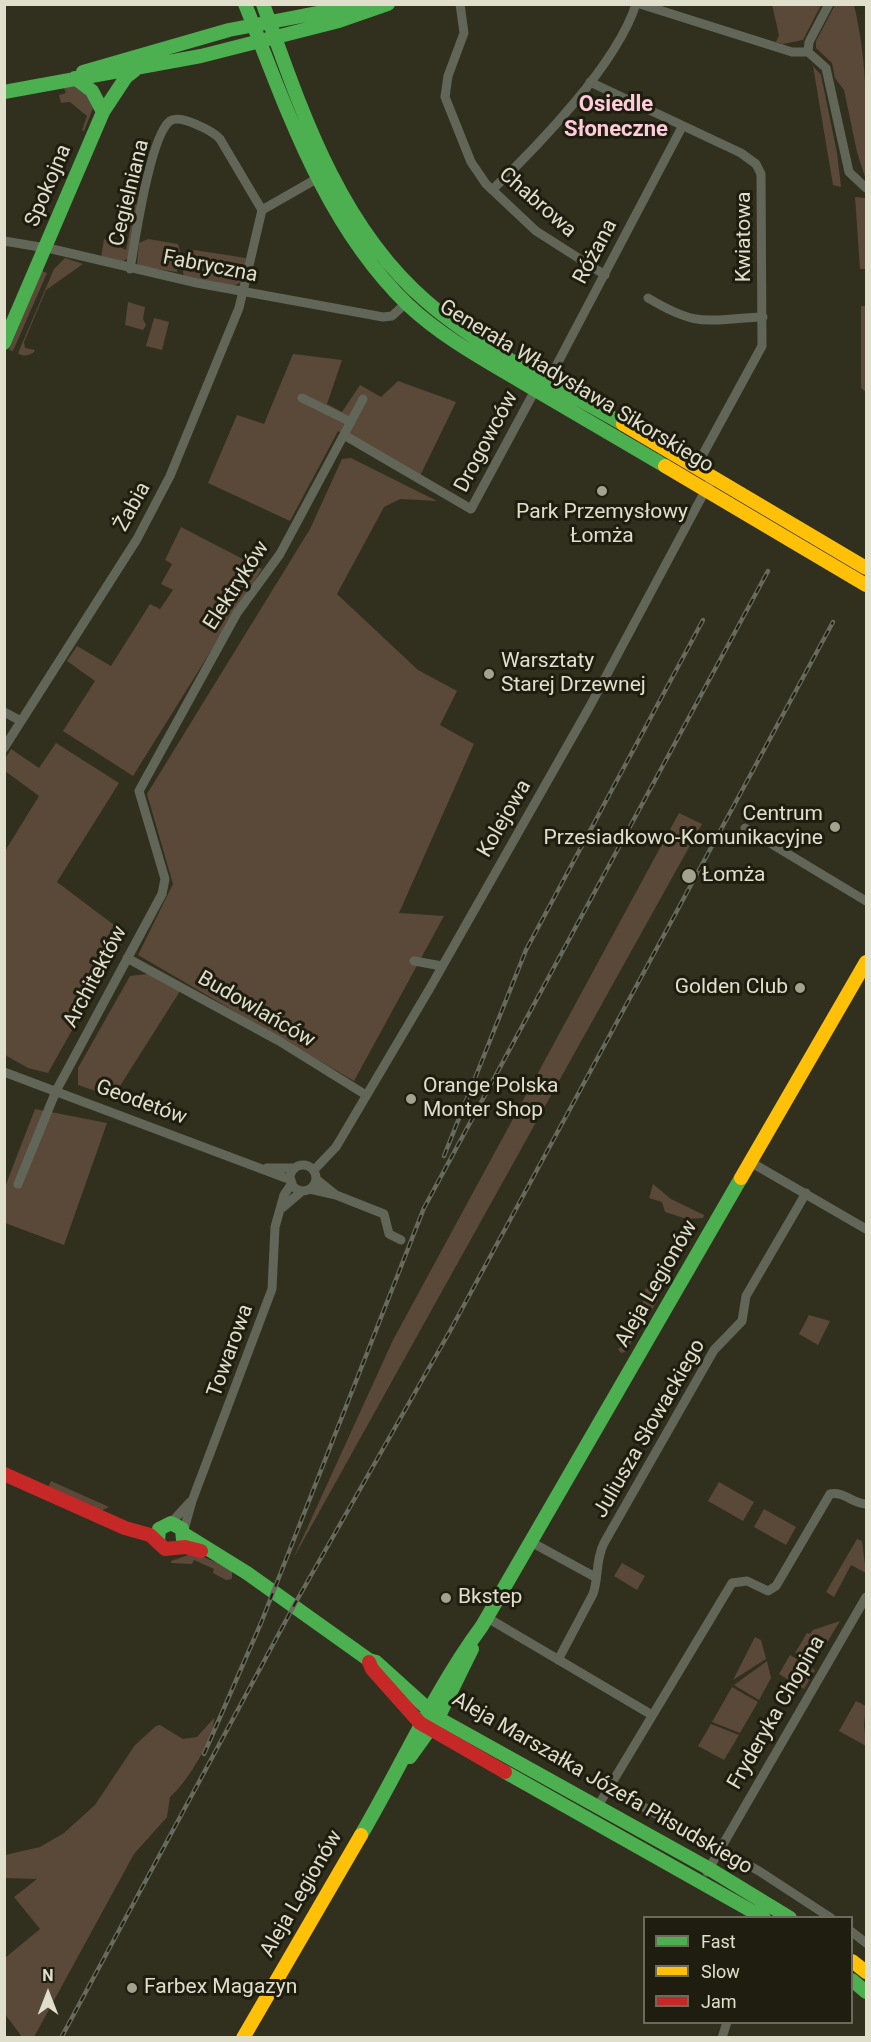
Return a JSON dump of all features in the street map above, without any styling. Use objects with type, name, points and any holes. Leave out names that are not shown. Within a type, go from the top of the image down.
[{"type":"main road","name":"Generała Władysława Sikorskiego","points":[[245,4],[318,178],[361,253],[405,303],[448,338],[867,585]]},
{"type":"main road","name":"Generała Władysława Sikorskiego","points":[[263,4],[333,181],[372,246],[400,278],[442,315],[867,568]]},
{"type":"main road","points":[[4,92],[112,68],[269,21],[364,4]]},
{"type":"main road","points":[[112,68],[138,69],[261,42],[388,4]]},
{"type":"main road","name":"Spokojna","points":[[103,112],[112,68]]},
{"type":"main road","name":"Spokojna","points":[[4,343],[103,112],[127,76],[138,69]]},
{"type":"main road","points":[[72,77],[92,91],[103,112]]},
{"type":"main road","name":"Aleja Legionów","points":[[243,2037],[429,1719],[459,1657],[484,1621],[531,1542],[867,962]]},
{"type":"main road","name":"Aleja Marszałka Józefa Piłsudskiego","points":[[4,1474],[114,1522],[150,1535],[165,1549],[179,1547],[217,1555]]},
{"type":"main road","name":"Aleja Marszałka Józefa Piłsudskiego","points":[[114,1522],[149,1527],[166,1524],[180,1527],[184,1533],[262,1582],[369,1660],[372,1669],[429,1719],[705,1882],[756,1915]]},
{"type":"main road","points":[[158,1542],[158,1531],[166,1524]]},
{"type":"main road","points":[[179,1547],[183,1542],[184,1533]]},
{"type":"main road","name":"Aleja Marszałka Józefa Piłsudskiego","points":[[429,1719],[598,1806],[788,1916]]},
{"type":"main road","points":[[853,1963],[862,1981]]},
{"type":"street","name":"Chabrowa","points":[[460,4],[464,33],[448,76],[446,102],[471,162],[492,190],[548,240],[605,275]]},
{"type":"street","points":[[492,190],[539,143],[590,82],[626,28],[638,4],[792,52],[808,52],[826,68],[849,172],[867,188]]},
{"type":"street","points":[[808,52],[809,42],[829,4]]},
{"type":"street","name":"Kwiatowa","points":[[590,82],[741,153],[759,169],[763,185],[761,351],[696,467]]},
{"type":"street","name":"Cegielniana","points":[[130,269],[152,158],[170,121],[182,119],[217,136],[262,210]]},
{"type":"street","name":"Różana","points":[[536,389],[548,379],[682,127]]},
{"type":"street","points":[[244,292],[257,221],[262,210],[318,178]]},
{"type":"street","name":"Fabryczna","points":[[4,241],[244,292],[384,317],[392,316],[405,303]]},
{"type":"street","name":"Żabia","points":[[4,748],[137,539],[162,492],[244,292]]},
{"type":"street","points":[[648,298],[674,313],[694,320],[763,317]]},
{"type":"street","name":"Drogowców","points":[[344,435],[471,509],[536,389]]},
{"type":"street","points":[[302,398],[351,422]]},
{"type":"street","name":"Elektryków","points":[[165,879],[139,791],[237,613],[280,554],[363,399]]},
{"type":"street","name":"Kolejowa","points":[[282,1208],[306,1190],[332,1152],[442,966],[607,676],[713,476]]},
{"type":"street","points":[[4,712],[21,722]]},
{"type":"street","points":[[745,828],[867,901]]},
{"type":"street","name":"Architektów","points":[[18,1184],[56,1091],[162,894],[165,879]]},
{"type":"street","name":"Budowlańców","points":[[127,958],[279,1041],[366,1095]]},
{"type":"street","points":[[414,961],[442,966]]},
{"type":"street","name":"Geodetów","points":[[4,1072],[264,1168],[306,1190]]},
{"type":"street","points":[[752,1163],[867,1229]]},
{"type":"street","points":[[264,1168],[294,1168],[307,1165],[336,1195]]},
{"type":"street","name":"Towarowa","points":[[184,1533],[192,1501],[273,1289],[275,1227],[294,1168]]},
{"type":"street","points":[[306,1190],[336,1195],[384,1214],[389,1234],[401,1240]]},
{"type":"street","name":"Juliusza Słowackiego","points":[[558,1660],[593,1594],[604,1543],[714,1350],[742,1321],[746,1296],[806,1194]]},
{"type":"street","points":[[598,1806],[732,1582],[747,1581],[768,1591],[776,1586],[830,1494],[841,1494],[861,1504],[867,1504]]},
{"type":"street","name":"Towarowa","points":[[166,1524],[192,1501]]},
{"type":"street","points":[[531,1542],[595,1577]]},
{"type":"street","name":"Fryderyka Chopina","points":[[705,1882],[708,1868],[867,1597]]},
{"type":"street","points":[[484,1621],[558,1660],[652,1715]]},
{"type":"street","points":[[610,1789],[720,1848],[829,1916]]},
{"type":"street","points":[[853,1933],[867,1943]]},
{"type":"shaded area","points":[[772,5],[821,5],[803,40],[783,44],[776,42],[779,35]]},
{"type":"shaded area","points":[[835,5],[854,5],[859,27],[866,92],[866,180],[857,152],[844,90],[835,78],[832,63],[816,48],[816,41]]},
{"type":"shaded area","points":[[813,66],[821,75],[837,153],[841,187],[833,185]]},
{"type":"shaded area","points":[[74,86],[84,88],[93,108],[84,131],[82,130],[87,116],[70,102],[61,103],[59,95],[66,93],[64,88]]},
{"type":"shaded area","points":[[855,197],[866,198],[866,269],[860,269]]},
{"type":"shaded area","points":[[135,204],[139,205],[128,258],[122,262],[101,258],[104,239],[126,250]]},
{"type":"shaded area","points":[[148,239],[178,244],[181,254],[177,272],[141,267],[137,264],[139,243]]},
{"type":"shaded area","points":[[188,249],[246,258],[242,282],[233,286],[184,276]]},
{"type":"shaded area","points":[[65,258],[83,264],[46,290],[24,342],[25,348],[35,350],[28,355],[20,354],[18,353],[54,269]]},
{"type":"shaded area","points":[[42,271],[47,273],[13,351],[9,350]]},
{"type":"shaded area","points":[[128,302],[145,307],[143,319],[146,325],[143,330],[125,325]]},
{"type":"shaded area","points":[[861,306],[866,306],[866,392],[861,388]]},
{"type":"shaded area","points":[[154,318],[169,322],[162,350],[146,346]]},
{"type":"shaded area","points":[[293,354],[342,360],[327,404],[342,412],[360,385],[381,397],[398,381],[456,402],[420,476],[338,431],[290,521],[208,483],[237,415],[264,424]]},
{"type":"shaded area","points":[[351,458],[437,501],[400,499],[384,507],[337,594],[418,670],[457,691],[440,725],[474,744],[399,913],[444,916],[354,1081],[138,955],[173,884],[147,794],[310,529],[342,459]]},
{"type":"shaded area","points":[[181,527],[262,569],[133,776],[63,731],[95,681],[67,661],[77,646],[111,666],[150,604],[160,609],[173,590],[161,584],[172,564],[165,560]]},
{"type":"shaded area","points":[[56,743],[119,783],[57,882],[126,934],[48,1073],[28,1068],[5,1055],[5,851],[39,796],[5,771],[5,759],[11,749],[39,768]]},
{"type":"shaded area","points":[[679,813],[702,824],[293,1559],[393,1340]]},
{"type":"shaded area","points":[[155,973],[182,988],[113,1097],[78,1085],[78,1068],[130,976]]},
{"type":"shaded area","points":[[35,1109],[107,1123],[64,1245],[5,1223],[5,1187]]},
{"type":"shaded area","points":[[653,1184],[671,1199],[704,1215],[703,1218],[687,1219],[665,1212],[662,1202],[649,1198]]},
{"type":"shaded area","points":[[650,1288],[656,1293],[658,1300],[625,1352],[621,1353],[618,1349],[624,1345],[647,1306],[642,1304],[646,1296],[645,1289]]},
{"type":"shaded area","points":[[809,1315],[830,1321],[818,1345],[799,1334]]},
{"type":"shaded area","points":[[51,1481],[109,1507],[101,1511],[48,1487]]},
{"type":"shaded area","points":[[719,1482],[754,1502],[743,1521],[708,1501]]},
{"type":"shaded area","points":[[764,1509],[796,1527],[786,1545],[754,1527]]},
{"type":"shaded area","points":[[857,1539],[862,1541],[866,1573],[851,1565],[834,1597],[826,1592]]},
{"type":"shaded area","points":[[194,1553],[232,1569],[232,1579],[226,1580],[213,1573],[214,1569],[194,1560],[192,1564],[171,1563],[171,1561]]},
{"type":"shaded area","points":[[622,1563],[645,1576],[637,1590],[614,1576]]},
{"type":"shaded area","points":[[840,1621],[814,1664],[795,1653],[807,1633],[810,1634],[813,1630]]},
{"type":"shaded area","points":[[755,1637],[761,1640],[766,1659],[733,1680]]},
{"type":"shaded area","points":[[790,1655],[815,1670],[804,1689],[779,1674]]},
{"type":"shaded area","points":[[767,1661],[771,1678],[759,1700],[734,1685]]},
{"type":"shaded area","points":[[732,1687],[758,1702],[740,1733],[712,1722]]},
{"type":"shaded area","points":[[856,1701],[866,1706],[864,1724],[866,1746],[839,1731]]},
{"type":"shaded area","points":[[214,1718],[210,1737],[198,1760],[170,1797],[167,1817],[134,1854],[34,2037],[22,2037],[5,2014],[5,1958],[40,1929],[14,1897],[37,1879],[5,1878],[5,1855],[40,1847],[64,1833],[95,1805],[135,1745],[156,1726],[160,1725],[183,1739],[197,1737]]},
{"type":"shaded area","points":[[711,1724],[739,1735],[724,1760],[698,1746]]},
{"type":"railway","points":[[204,1754],[261,1623],[424,1208],[768,571]]},
{"type":"railway","points":[[444,1156],[526,950],[703,620]]},
{"type":"railway","points":[[61,2038],[297,1600],[450,1331],[833,622]]},
{"type":"traffic: fast","points":[[245,4],[293,124],[331,202],[353,239],[408,305],[448,337],[491,364],[665,466]]},
{"type":"traffic: fast","points":[[263,4],[292,84],[326,163],[346,201],[369,237],[395,271],[426,301],[471,335],[521,367],[623,424]]},
{"type":"traffic: fast","points":[[83,72],[229,30],[364,4]]},
{"type":"traffic: fast","points":[[4,92],[201,56],[339,21],[388,4]]},
{"type":"traffic: fast","points":[[4,343],[103,112],[126,77],[135,70]]},
{"type":"traffic: fast","points":[[75,78],[92,91],[103,112]]},
{"type":"traffic: fast","points":[[361,1835],[433,1702],[482,1626],[741,1178]]},
{"type":"traffic: fast","points":[[158,1542],[159,1529],[171,1523],[182,1529],[183,1540]]},
{"type":"traffic: fast","points":[[184,1534],[247,1573],[369,1660],[376,1662],[438,1718],[708,1868],[787,1916]]},
{"type":"traffic: fast","points":[[410,1757],[438,1718],[472,1649]]},
{"type":"traffic: fast","points":[[505,1772],[760,1916]]},
{"type":"traffic: fast","points":[[853,1981],[866,1992]]},
{"type":"traffic: slow","points":[[623,424],[866,568]]},
{"type":"traffic: slow","points":[[665,466],[866,585]]},
{"type":"traffic: slow","points":[[741,1178],[866,962]]},
{"type":"traffic: slow","points":[[243,2038],[361,1835]]},
{"type":"traffic: slow","points":[[853,1962],[866,1972]]},
{"type":"traffic: jam","points":[[4,1474],[125,1528],[150,1535],[165,1549],[185,1547],[201,1551]]},
{"type":"traffic: jam","points":[[369,1662],[372,1669],[420,1723],[505,1772]]},
{"type":"place","name":"Park Przemysłowy Łomża","points":[[602,491]]},
{"type":"place","name":"Warsztaty Starej Drzewnej","points":[[489,674]]},
{"type":"place","name":"Centrum Przesiadkowo-Komunikacyjne","points":[[835,827]]},
{"type":"place","name":"Łomża","points":[[689,876]]},
{"type":"place","name":"Golden Club","points":[[800,988]]},
{"type":"place","name":"Orange Polska Monter Shop","points":[[411,1099]]},
{"type":"place","name":"Bkstep","points":[[446,1598]]},
{"type":"place","name":"Farbex Magazyn","points":[[132,1988]]},
{"type":"district","name":"Osiedle Słoneczne","points":[[616,118]]}]
